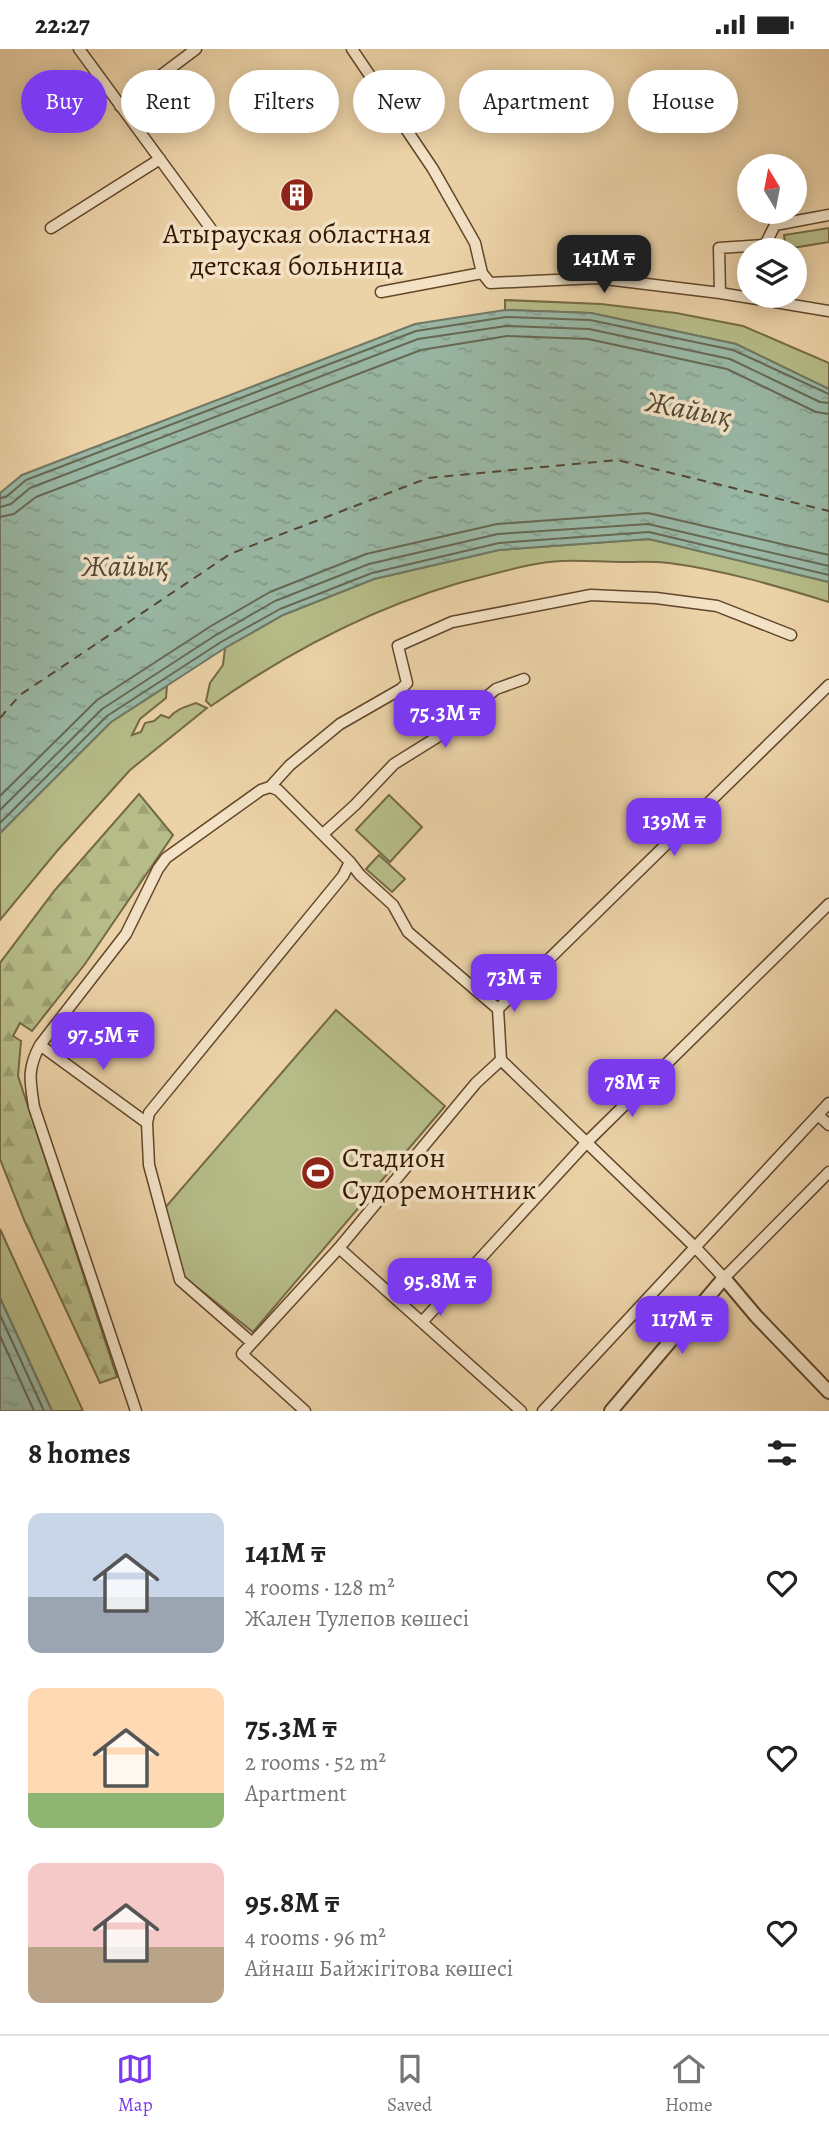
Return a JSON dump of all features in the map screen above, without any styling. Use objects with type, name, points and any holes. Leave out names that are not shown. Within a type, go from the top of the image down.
[{"type":"street","points":[[79,49],[121,106]]},
{"type":"street","points":[[168,70],[196,49]]},
{"type":"street","points":[[352,49],[433,169],[475,243],[482,273],[490,283],[597,278],[720,293],[829,311]]},
{"type":"street","points":[[141,133],[214,233]]},
{"type":"street","points":[[51,228],[160,159]]},
{"type":"street","points":[[720,293],[719,249],[765,245],[775,225],[829,215]]},
{"type":"street","points":[[381,292],[482,273]]},
{"type":"street","points":[[136,1411],[34,1107],[29,1077],[32,1061],[40,1045],[127,934],[166,858],[261,790],[270,787],[290,765],[340,724],[401,689],[407,683],[398,646],[452,622],[591,595],[610,594],[717,606],[791,635]]},
{"type":"street","points":[[323,834],[394,764],[439,736],[496,689],[524,679]]},
{"type":"street","points":[[498,1009],[829,685]]},
{"type":"street","points":[[270,787],[278,790],[351,862],[359,875],[393,905],[408,932],[498,1009],[501,1060],[695,1247],[829,1392]]},
{"type":"street","points":[[251,1342],[180,1280],[149,1165],[149,1113],[343,876],[351,862]]},
{"type":"street","points":[[422,1322],[587,1142],[829,904]]},
{"type":"street","points":[[40,1045],[147,1123]]},
{"type":"street","points":[[305,1411],[242,1354],[339,1248],[477,1083],[501,1060]]},
{"type":"street","points":[[543,1411],[829,1103]]},
{"type":"street","points":[[818,1115],[829,1125]]},
{"type":"street","points":[[611,1411],[724,1278],[829,1172]]},
{"type":"street","points":[[339,1248],[521,1411]]},
{"type":"green space","points":[[829,228],[829,242],[807,246],[807,238],[784,238],[784,235]]},
{"type":"green space","points":[[505,300],[601,304],[676,313],[743,326],[829,363],[829,389],[736,344],[591,313],[505,310]]},
{"type":"green space","points":[[649,539],[829,582],[829,602],[730,574],[669,563],[543,563],[415,597],[309,645],[211,706],[206,701],[210,683],[223,665],[225,648],[283,615],[374,579],[499,550]]},
{"type":"green space","points":[[167,686],[166,698],[140,719],[132,735],[141,732],[145,723],[154,721],[161,715],[169,718],[178,710],[196,703],[207,708],[130,770],[57,851],[0,920],[0,833],[111,722]]},
{"type":"green space","points":[[139,794],[173,835],[85,964],[32,1031],[20,1023],[13,1036],[21,1041],[18,1076],[117,1377],[100,1383],[25,1222],[0,1159],[0,963],[55,890]]},
{"type":"green space","points":[[389,795],[422,827],[390,862],[356,830]]},
{"type":"green space","points":[[379,855],[405,879],[392,892],[366,869]]},
{"type":"green space","name":"Стадион Судоремонтник","points":[[336,1010],[445,1106],[253,1332],[183,1276],[164,1209]]},
{"type":"green space","points":[[0,1229],[83,1411],[52,1411],[0,1298]]},
{"type":"water","name":"Жайық","points":[[505,310],[591,313],[736,344],[829,389],[829,582],[649,539],[499,550],[374,579],[283,615],[225,648],[111,722],[0,833],[0,493],[22,475],[415,324]]},
{"type":"water","points":[[0,1298],[52,1411],[0,1411]]},
{"type":"ferry route","points":[[0,718],[20,695],[230,554],[428,478],[617,460],[829,511]]},
{"type":"place","name":"Атырауская областная детская больница","points":[[297,195]]},
{"type":"place","name":"Стадион Судоремонтник","points":[[318,1173]]}]
